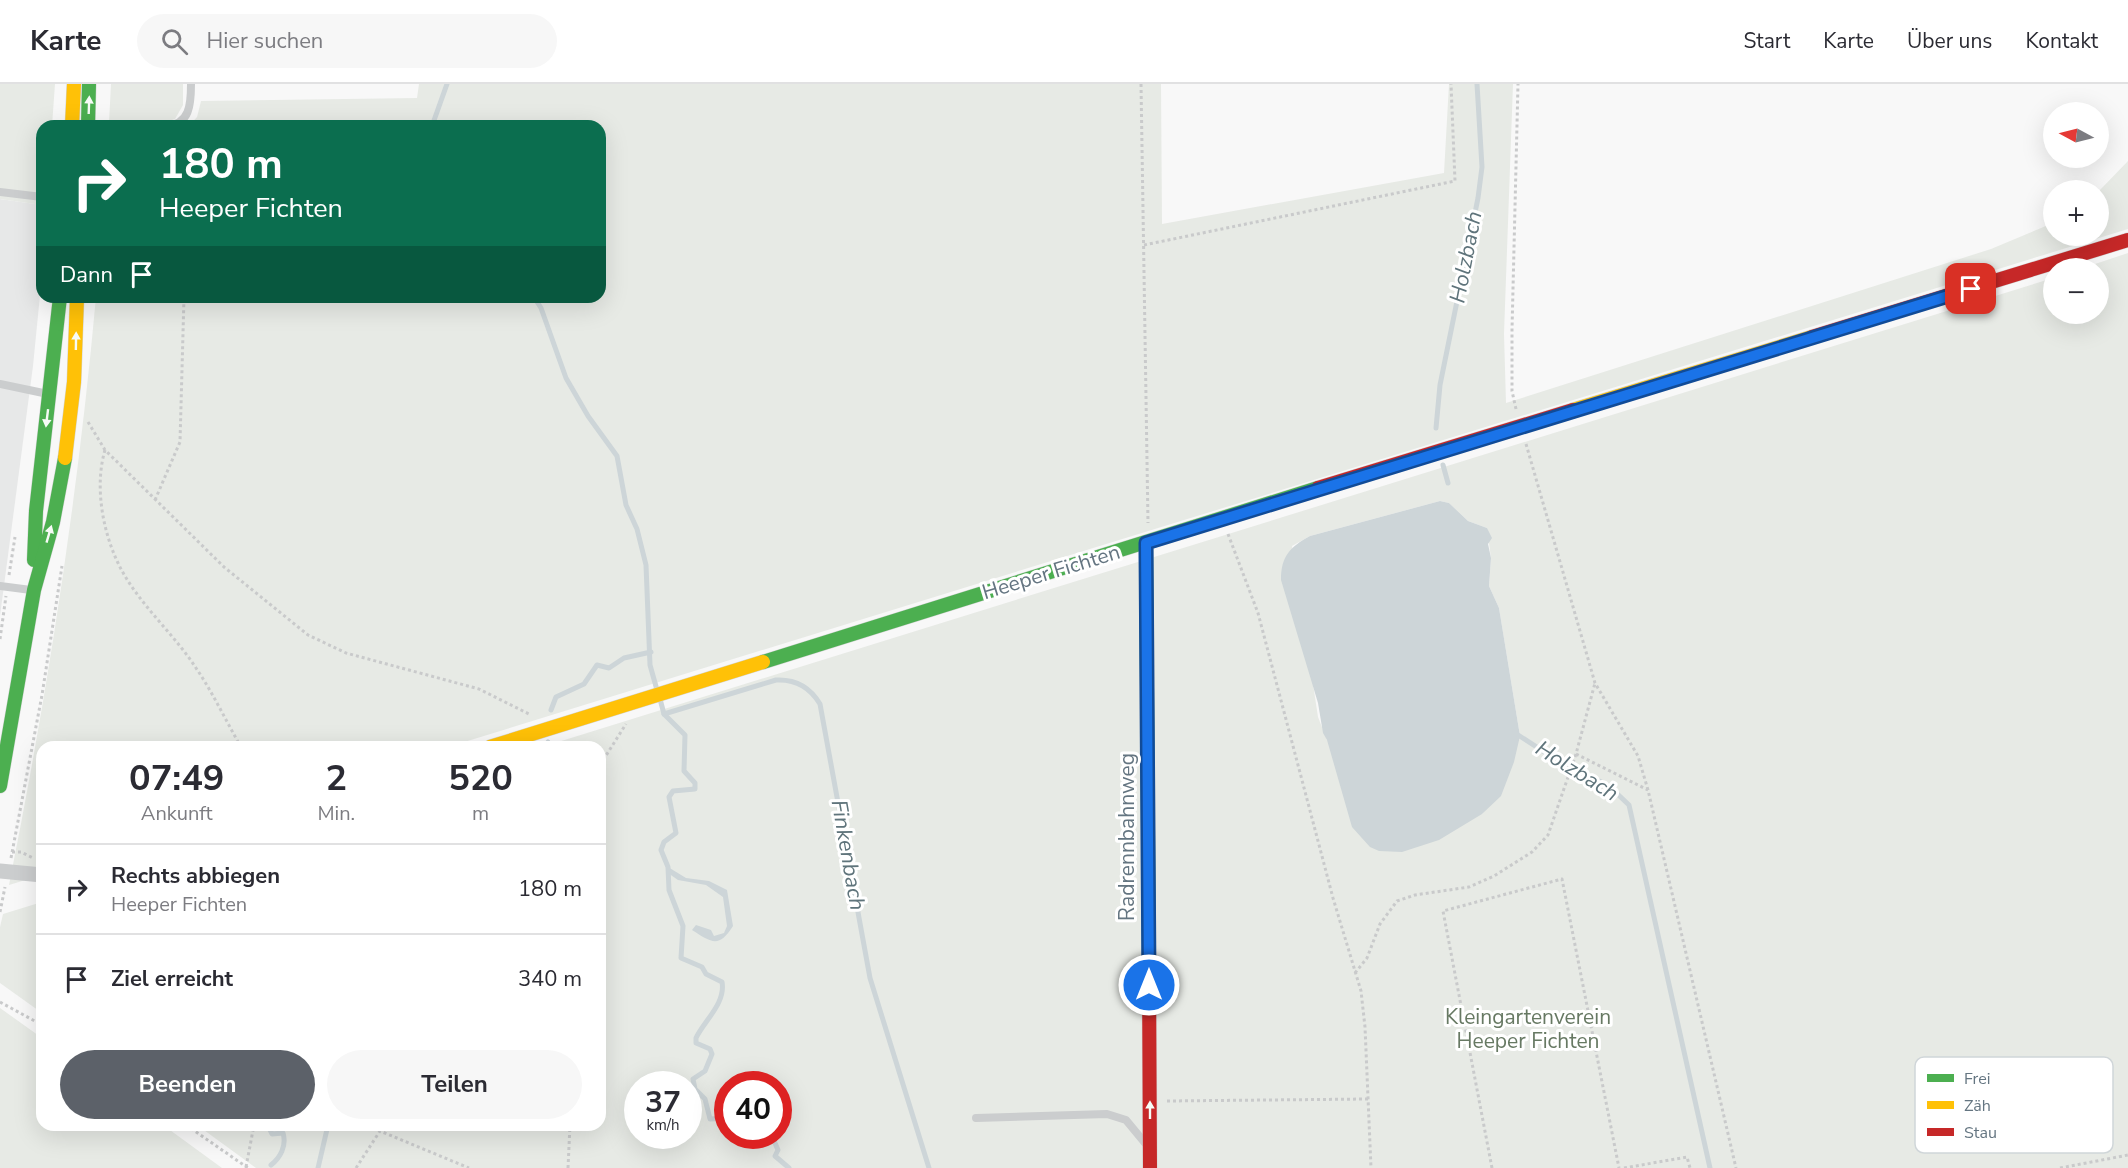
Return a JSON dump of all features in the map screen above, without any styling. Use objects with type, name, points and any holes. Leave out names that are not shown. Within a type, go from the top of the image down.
[{"type":"street","points":[[72,120],[74,84]]},
{"type":"street","points":[[88,120],[90,84]]},
{"type":"street","name":"Heeper Fichten","points":[[510,741],[1222,518],[2128,240]]},
{"type":"street","points":[[34,590],[36,511],[59,303]]},
{"type":"street","points":[[0,782],[34,590],[53,522],[65,462],[74,382],[77,303]]},
{"type":"street","name":"Radrennbahnweg","points":[[1146,543],[1150,1168]]},
{"type":"street","points":[[4,871],[36,874]]},
{"type":"lane","points":[[184,120],[191,106],[190,84]]},
{"type":"lane","points":[[0,192],[36,196]]},
{"type":"lane","points":[[0,384],[50,394]]},
{"type":"lane","points":[[0,586],[34,590]]},
{"type":"lane","points":[[976,1118],[1117,1116],[1135,1128],[1150,1152]]},
{"type":"path","points":[[1141,84],[1146,543]]},
{"type":"path","points":[[1144,245],[1455,181],[1451,84]]},
{"type":"path","points":[[1518,84],[1512,381],[1521,428],[1595,683],[1638,756],[1648,790],[1736,1168]]},
{"type":"path","points":[[155,500],[180,442],[184,303]]},
{"type":"path","points":[[87,421],[105,450],[224,567],[308,635],[346,653],[479,689],[534,716]]},
{"type":"path","points":[[105,450],[100,466],[100,494],[107,528],[121,569],[196,668],[239,741]]},
{"type":"path","points":[[1222,518],[1258,613],[1333,898],[1361,991],[1365,1027],[1371,1168]]},
{"type":"path","points":[[0,912],[4,871],[12,852],[42,695],[62,561]]},
{"type":"path","points":[[1355,974],[1367,958],[1380,924],[1397,901],[1415,895],[1469,887],[1494,876],[1532,852],[1548,835],[1569,777],[1595,683]]},
{"type":"path","points":[[606,756],[646,699]]},
{"type":"path","points":[[1576,754],[1648,790]]},
{"type":"path","points":[[12,852],[21,852],[36,860]]},
{"type":"path","points":[[1492,1168],[1443,911],[1562,879],[1619,1168]]},
{"type":"path","points":[[0,1002],[36,1022]]},
{"type":"path","points":[[1150,1101],[1368,1098]]},
{"type":"path","points":[[195,1131],[247,1168],[253,1131]]},
{"type":"path","points":[[356,1168],[380,1131],[469,1168]]},
{"type":"path","points":[[568,1168],[570,1131]]},
{"type":"path","points":[[2060,1168],[2128,1155]]},
{"type":"path","points":[[1624,1168],[1688,1157],[1690,1168]]},
{"type":"shaded area","points":[[0,199],[36,204],[36,303],[39,303],[0,616]]},
{"type":"shaded area","points":[[1440,501],[1449,503],[1468,521],[1487,528],[1492,538],[1488,544],[1491,558],[1489,586],[1499,608],[1520,736],[1514,762],[1501,796],[1482,814],[1439,840],[1402,852],[1379,851],[1370,847],[1352,827],[1323,733],[1318,703],[1281,580],[1281,572],[1285,558],[1292,548],[1310,536]]},
{"type":"shaded area","points":[[668,867],[686,878],[709,881],[727,890],[733,926],[724,938],[710,940],[692,930],[696,925],[711,930],[714,936],[724,933],[727,926],[723,897],[706,885],[678,880],[668,873]]},
{"type":"green space","points":[[0,84],[55,84],[52,120],[36,120],[36,204],[0,199]]},
{"type":"green space","points":[[111,84],[183,84],[183,105],[175,119],[109,120]]},
{"type":"green space","points":[[419,84],[1161,84],[1162,224],[1444,173],[1449,84],[1513,84],[1504,334],[1506,403],[1991,249],[2043,227],[2043,246],[2073,246],[467,741],[37,741],[71,519],[95,303],[606,303],[606,120],[194,120],[201,101],[417,98]]},
{"type":"green space","points":[[2128,161],[2128,229],[2109,235],[2109,181]]},
{"type":"green space","name":"Kleingartenverein Heeper Fichten","points":[[2128,253],[2128,1168],[256,1168],[205,1131],[606,1131],[606,741],[561,741],[2043,281],[2043,324],[2109,324],[2109,259]],"holes":[[[1440,501],[1449,503],[1468,521],[1487,528],[1491,558],[1489,586],[1499,608],[1520,736],[1487,808],[1482,814],[1327,740],[1318,717],[1292,546],[1310,536]]]},
{"type":"green space","points":[[36,744],[36,877],[9,885]]},
{"type":"green space","points":[[36,904],[36,1009],[0,983],[0,927],[3,914]]},
{"type":"green space","points":[[0,1008],[36,1034],[36,1131],[171,1131],[222,1168],[0,1168]]},
{"type":"waterway","name":"Finkenbach","points":[[434,120],[447,84]]},
{"type":"waterway","name":"Holzbach","points":[[1436,428],[1440,385],[1478,198],[1482,167],[1477,84]]},
{"type":"waterway","name":"Finkenbach","points":[[538,303],[566,378],[588,416],[617,456],[626,505],[637,529],[646,565],[650,665],[657,690]]},
{"type":"waterway","name":"Holzbach","points":[[1443,465],[1448,483]]},
{"type":"waterway","points":[[551,710],[556,697],[584,684],[597,665],[609,668],[624,658],[651,652]]},
{"type":"waterway","name":"Finkenbach","points":[[664,714],[776,680],[802,685],[820,704],[870,978],[929,1168]]},
{"type":"waterway","name":"Finkenbach","points":[[660,699],[664,714],[685,735],[684,771],[695,783],[695,789],[673,791],[669,797],[676,833],[664,842],[661,850],[668,867],[669,890],[683,926],[681,958],[702,967],[706,974],[722,982],[718,1004],[696,1038],[696,1043],[710,1049],[712,1054],[705,1071],[693,1079],[695,1089],[705,1099],[710,1119],[714,1119]]},
{"type":"waterway","name":"Holzbach","points":[[1515,733],[1552,757],[1609,786],[1629,805],[1710,1168]]},
{"type":"waterway","points":[[270,1131],[272,1134],[283,1133],[284,1138],[280,1155],[271,1165]]},
{"type":"waterway","points":[[318,1168],[327,1131]]},
{"type":"waterway","name":"Finkenbach","points":[[778,1149],[775,1156],[789,1168]]},
{"type":"traffic: fast","points":[[88,120],[89,84]]},
{"type":"traffic: fast","points":[[34,560],[36,511],[59,303]]},
{"type":"traffic: fast","points":[[0,786],[34,590],[53,522],[65,458]]},
{"type":"traffic: fast","points":[[763,662],[1318,488]]},
{"type":"traffic: fast","points":[[1146,543],[1149,972]]},
{"type":"traffic: slow","points":[[72,120],[74,84]]},
{"type":"traffic: slow","points":[[65,458],[74,382],[77,303]]},
{"type":"traffic: slow","points":[[1573,410],[1812,337]]},
{"type":"traffic: slow","points":[[509,741],[763,662]]},
{"type":"traffic: jam","points":[[1812,337],[2128,240]]},
{"type":"traffic: jam","points":[[1318,488],[1573,410]]},
{"type":"traffic: jam","points":[[1149,972],[1150,1168]]},
{"type":"route","points":[[1149,985],[1146,543],[1971,289]]}]
